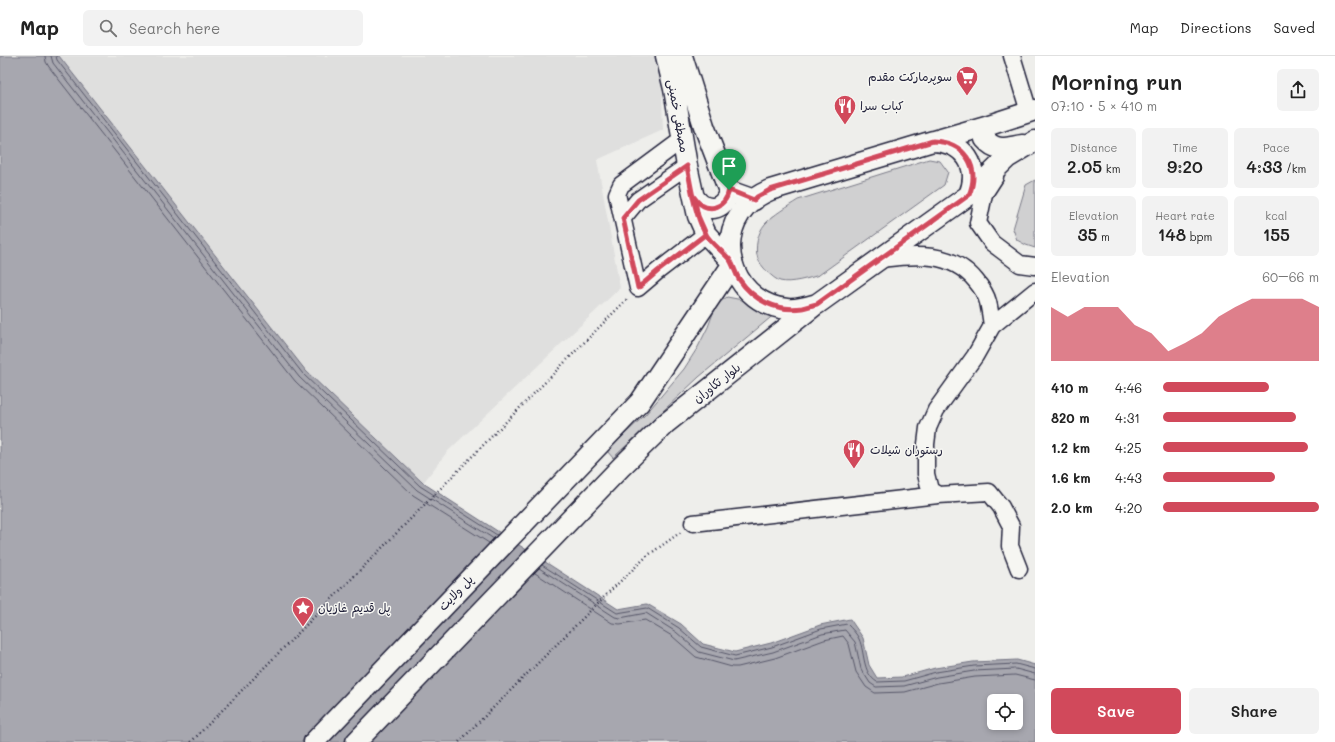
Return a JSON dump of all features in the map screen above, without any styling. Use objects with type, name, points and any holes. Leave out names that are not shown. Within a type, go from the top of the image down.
[{"type":"main road","name":"مصطفی خمینی","points":[[666,56],[674,89],[687,166],[698,216],[706,234],[732,263],[738,277],[747,290],[758,299],[772,306],[787,309],[802,308],[817,304]]},
{"type":"main road","name":"مصطفی خمینی","points":[[682,56],[704,126],[729,190]]},
{"type":"main road","points":[[732,263],[730,249],[732,233],[737,219],[745,207],[757,197],[770,190],[990,125],[1032,111]]},
{"type":"main road","points":[[990,125],[984,133],[985,139],[993,147],[1000,149],[1033,142]]},
{"type":"main road","points":[[933,141],[942,141],[954,146],[965,154],[969,161],[973,178],[969,195]]},
{"type":"main road","name":"بلوار تکاوران","points":[[356,742],[621,467],[665,424],[817,304],[969,195],[1007,158],[1033,142]]},
{"type":"main road","points":[[694,197],[702,206],[708,208],[720,206],[725,202],[728,197],[729,190],[754,200]]},
{"type":"main road","name":"پل ولایت","points":[[314,742],[640,402],[732,263]]},
{"type":"street","points":[[1012,56],[1032,111]]},
{"type":"street","points":[[683,139],[622,185],[617,194],[638,288],[706,234]]},
{"type":"street","points":[[1007,158],[984,194],[978,223],[992,243],[1020,264],[1035,266]]},
{"type":"street","points":[[623,218],[638,200],[687,166]]},
{"type":"street","points":[[879,259],[906,256],[937,257],[959,265],[971,275],[983,290],[988,303],[992,326]]},
{"type":"street","points":[[938,495],[930,490],[926,474],[926,444],[928,428],[936,410],[975,356],[992,326],[1035,291]]},
{"type":"street","points":[[692,523],[938,495],[989,492],[1002,507],[1011,526],[1010,546],[1019,569]]},
{"type":"path","points":[[191,742],[638,288]]},
{"type":"path","points":[[459,742],[647,556],[692,523]]},
{"type":"shaded area","points":[[59,56],[660,56],[663,130],[597,160],[620,288],[447,452],[423,483],[306,371]]},
{"type":"shaded area","points":[[929,159],[940,161],[948,172],[944,185],[819,275],[784,282],[777,280],[770,275],[759,262],[756,250],[759,236],[763,227],[776,214],[798,200]]},
{"type":"shaded area","points":[[1035,180],[1035,248],[1017,240],[1013,229],[1026,185]]},
{"type":"shaded area","points":[[727,297],[748,301],[776,313],[699,377],[613,458],[607,451],[645,415],[684,369],[698,347],[708,327],[716,305]]},
{"type":"water","points":[[0,56],[59,56],[306,371],[423,483],[618,609],[647,604],[681,624],[703,644],[735,652],[771,643],[820,625],[850,619],[863,638],[869,665],[877,678],[903,677],[935,668],[973,662],[1017,660],[1035,665],[1035,742],[0,742]]},
{"type":"place","name":"سوپرمارکت مقدم","points":[[967,96]]},
{"type":"place","name":"کباب سرا","points":[[845,126]]},
{"type":"place","name":"رستوران شیلات","points":[[854,470]]},
{"type":"place","name":"پل قدیم غازیان","points":[[303,628]]},
{"type":"route","points":[[729,190],[728,197],[725,202],[714,208],[702,206],[694,197],[698,216],[706,234],[638,288],[623,218],[638,200],[687,166],[698,216],[706,234],[731,261],[738,277],[747,290],[758,299],[772,306],[787,309],[802,308],[817,304],[969,195],[973,178],[972,170],[965,154],[950,144],[942,141],[933,141],[770,190],[754,200],[729,190]]}]
